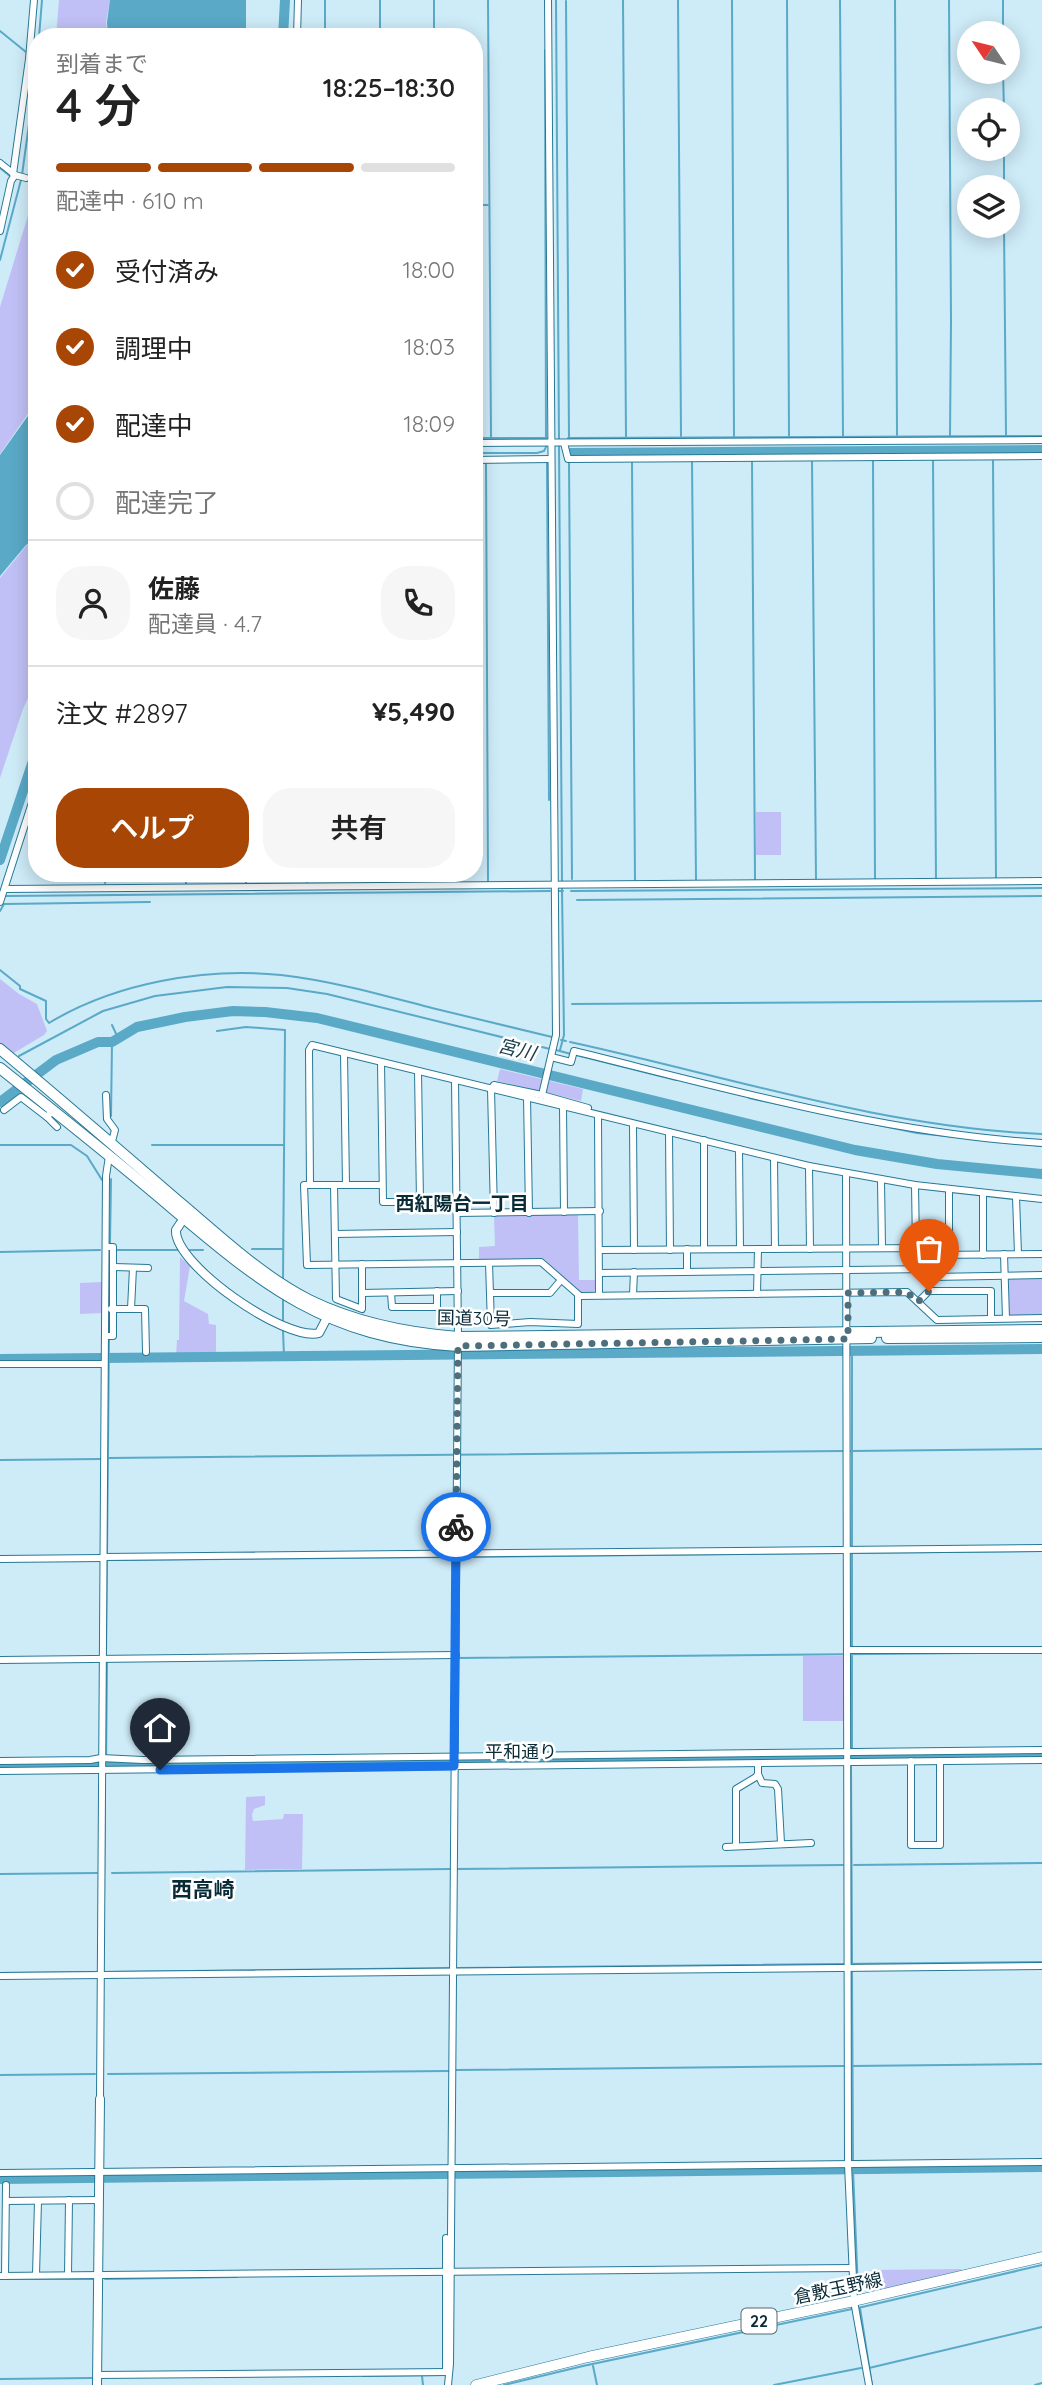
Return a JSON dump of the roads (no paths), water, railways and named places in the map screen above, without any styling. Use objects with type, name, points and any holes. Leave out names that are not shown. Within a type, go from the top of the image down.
[{"type":"highway","name":"国道30号","points":[[0,1049],[60,1100],[110,1151],[187,1215],[268,1276],[329,1314],[398,1330],[457,1349],[1042,1337]]},
{"type":"highway","name":"国道30号","points":[[4,1071],[50,1114],[110,1151]]},
{"type":"highway","points":[[50,1114],[60,1100]]},
{"type":"highway","name":"国道30号","points":[[848,1343],[1042,1330]]},
{"type":"main road","name":"倉敷玉野線","points":[[476,2385],[855,2306],[1042,2257]]},
{"type":"street","points":[[32,28],[34,0]]},
{"type":"street","points":[[297,28],[298,0]]},
{"type":"street","points":[[542,1093],[556,1035],[559,884],[551,459],[558,443],[548,0]]},
{"type":"street","points":[[0,231],[17,177],[28,68]]},
{"type":"street","points":[[0,163],[17,177]]},
{"type":"street","points":[[483,443],[1042,440]]},
{"type":"street","points":[[558,443],[568,459],[1042,456]]},
{"type":"street","points":[[483,460],[551,459]]},
{"type":"street","points":[[0,902],[28,816]]},
{"type":"street","points":[[5,889],[1042,881]]},
{"type":"street","points":[[310,1185],[309,1046],[312,1045],[846,1174],[949,1190],[1042,1199]]},
{"type":"street","points":[[552,1053],[571,1062],[575,1051],[886,1124],[1042,1143]]},
{"type":"street","points":[[344,1053],[346,1185]]},
{"type":"street","points":[[381,1062],[383,1202],[457,1202]]},
{"type":"street","points":[[418,1071],[420,1202]]},
{"type":"street","points":[[448,2385],[454,1969],[458,1291],[455,1080]]},
{"type":"street","points":[[494,1213],[491,1089],[494,1085],[542,1093],[589,1108],[598,1115]]},
{"type":"street","points":[[97,2385],[105,1659],[105,1360],[111,1270],[106,1176],[115,1130],[107,1119],[106,1095]]},
{"type":"street","points":[[4,1110],[21,1097],[50,1114],[57,1127]]},
{"type":"street","points":[[527,1097],[529,1213]]},
{"type":"street","points":[[563,1106],[565,1212]]},
{"type":"street","points":[[598,1115],[599,1295]]},
{"type":"street","points":[[633,1124],[634,1250]]},
{"type":"street","points":[[668,1132],[670,1250]]},
{"type":"street","points":[[704,1140],[704,1249]]},
{"type":"street","points":[[739,1149],[740,1248]]},
{"type":"street","points":[[774,1158],[775,1249]]},
{"type":"street","points":[[810,1166],[810,1249]]},
{"type":"street","points":[[846,1174],[851,1549],[850,2167],[855,2306],[869,2385]]},
{"type":"street","points":[[881,1180],[882,1248]]},
{"type":"street","points":[[382,1185],[304,1185],[307,1265],[541,1262],[578,1295],[907,1292],[937,1320],[1042,1318]]},
{"type":"street","points":[[334,1185],[336,1299],[362,1308],[362,1264]]},
{"type":"street","points":[[915,1185],[916,1247]]},
{"type":"street","points":[[949,1190],[949,1255]]},
{"type":"street","points":[[983,1194],[983,1255]]},
{"type":"street","points":[[1016,1197],[1018,1254]]},
{"type":"street","points":[[457,1213],[600,1211]]},
{"type":"street","points":[[187,1215],[175,1234],[182,1250],[221,1289],[282,1325],[316,1335],[322,1331],[329,1314]]},
{"type":"street","points":[[335,1234],[457,1232]]},
{"type":"street","points":[[600,1250],[916,1247],[932,1248],[932,1276],[1042,1275]]},
{"type":"street","points":[[687,1249],[687,1271]]},
{"type":"street","points":[[757,1294],[758,1249]]},
{"type":"street","points":[[1004,1254],[1006,1318]]},
{"type":"street","points":[[932,1255],[1042,1254]]},
{"type":"street","points":[[489,1263],[491,1325],[530,1322],[578,1324],[578,1295]]},
{"type":"street","points":[[131,1309],[133,1268]]},
{"type":"street","points":[[111,1270],[148,1268]]},
{"type":"street","points":[[599,1273],[932,1269]]},
{"type":"street","points":[[634,1272],[634,1295]]},
{"type":"street","points":[[490,1293],[550,1293],[561,1280]]},
{"type":"street","points":[[391,1293],[391,1307],[437,1307],[437,1291]]},
{"type":"street","points":[[362,1293],[458,1291]]},
{"type":"street","points":[[918,1302],[929,1291],[991,1291],[990,1319]]},
{"type":"street","points":[[109,1309],[145,1309],[146,1352]]},
{"type":"street","points":[[0,1364],[105,1360]]},
{"type":"street","points":[[0,1559],[1042,1548]]},
{"type":"street","points":[[849,1652],[1042,1650]]},
{"type":"street","points":[[0,1660],[456,1657]]},
{"type":"street","points":[[0,1761],[454,1760],[1042,1750]]},
{"type":"street","name":"平和通り","points":[[0,1771],[454,1760],[758,1763],[849,1755],[911,1762],[1042,1760]]},
{"type":"street","points":[[911,1762],[911,1845],[940,1845],[940,1761]]},
{"type":"street","points":[[758,1763],[758,1774],[762,1783],[775,1784],[778,1789],[781,1843]]},
{"type":"street","points":[[736,1845],[736,1789],[758,1774]]},
{"type":"street","points":[[726,1847],[811,1843]]},
{"type":"street","points":[[0,1976],[454,1969],[1042,1966]]},
{"type":"street","points":[[0,2174],[452,2172],[1042,2162]]},
{"type":"street","points":[[6,2185],[2,2276],[852,2268]]},
{"type":"street","points":[[68,2275],[69,2200]]},
{"type":"street","points":[[6,2201],[98,2200]]},
{"type":"street","points":[[36,2275],[38,2201]]},
{"type":"street","points":[[446,2238],[448,2248]]},
{"type":"street","points":[[99,2375],[448,2372]]},
{"type":"waterway","points":[[40,28],[42,0]]},
{"type":"waterway","points":[[283,28],[285,0]]},
{"type":"waterway","points":[[325,0],[325,28]]},
{"type":"waterway","points":[[380,0],[380,28]]},
{"type":"waterway","points":[[434,0],[434,28]]},
{"type":"waterway","points":[[488,0],[491,438]]},
{"type":"waterway","points":[[556,0],[562,883]]},
{"type":"waterway","points":[[623,0],[626,437]]},
{"type":"waterway","points":[[678,0],[681,436]]},
{"type":"waterway","points":[[732,0],[734,436]]},
{"type":"waterway","points":[[787,0],[789,436]]},
{"type":"waterway","points":[[840,0],[843,436]]},
{"type":"waterway","points":[[895,0],[897,435]]},
{"type":"waterway","points":[[949,0],[950,436]]},
{"type":"waterway","points":[[1003,0],[1003,21]]},
{"type":"waterway","points":[[566,1],[569,438]]},
{"type":"waterway","points":[[0,31],[26,52]]},
{"type":"waterway","points":[[545,50],[546,438]]},
{"type":"waterway","points":[[1003,84],[1004,98]]},
{"type":"waterway","points":[[22,175],[28,131]]},
{"type":"waterway","points":[[1004,161],[1004,175]]},
{"type":"waterway","points":[[0,168],[10,176]]},
{"type":"waterway","points":[[0,260],[21,180]]},
{"type":"waterway","points":[[483,205],[488,205]]},
{"type":"waterway","points":[[1004,238],[1006,435]]},
{"type":"waterway","points":[[568,438],[1042,436]]},
{"type":"waterway","points":[[483,438],[547,438]]},
{"type":"waterway","points":[[483,453],[537,453],[544,451],[546,447]]},
{"type":"waterway","points":[[570,453],[1042,450]]},
{"type":"waterway","points":[[692,461],[696,880]]},
{"type":"waterway","points":[[873,461],[875,879]]},
{"type":"waterway","points":[[933,461],[936,879]]},
{"type":"waterway","points":[[993,461],[996,878]]},
{"type":"waterway","points":[[547,462],[549,800]]},
{"type":"waterway","points":[[752,462],[755,879]]},
{"type":"waterway","points":[[812,462],[816,879]]},
{"type":"waterway","points":[[569,463],[572,879]]},
{"type":"waterway","points":[[632,463],[635,880]]},
{"type":"waterway","points":[[486,464],[488,881]]},
{"type":"waterway","points":[[0,860],[28,776]]},
{"type":"waterway","points":[[560,1050],[564,1035],[562,888]]},
{"type":"waterway","points":[[571,891],[1042,888]]},
{"type":"waterway","points":[[6,896],[550,891]]},
{"type":"waterway","points":[[577,900],[1042,896]]},
{"type":"waterway","points":[[0,911],[4,904],[150,902]]},
{"type":"waterway","points":[[0,970],[20,986],[20,989],[46,1001],[46,1019],[49,1023],[102,997],[131,988],[192,976],[252,973],[338,985],[552,1037]]},
{"type":"waterway","points":[[19,1056],[103,1011],[155,996],[227,987],[287,988],[327,994],[550,1049]]},
{"type":"waterway","points":[[572,1004],[1042,1001]]},
{"type":"waterway","name":"宮川","points":[[0,1102],[56,1060],[98,1042],[112,1042],[137,1027],[233,1011],[265,1012],[317,1018],[855,1150],[937,1164],[1042,1174]]},
{"type":"waterway","points":[[112,1025],[118,1038]]},
{"type":"waterway","points":[[217,1031],[246,1027],[285,1030],[283,1280]]},
{"type":"waterway","points":[[561,1040],[566,1041]]},
{"type":"waterway","points":[[111,1116],[112,1042]]},
{"type":"waterway","points":[[570,1042],[863,1111],[982,1129],[1042,1134]]},
{"type":"waterway","points":[[556,1050],[571,1054]]},
{"type":"waterway","points":[[576,1055],[676,1080]]},
{"type":"waterway","points":[[749,1098],[917,1133],[1042,1146]]},
{"type":"waterway","points":[[0,1145],[71,1145],[87,1156],[102,1180]]},
{"type":"waterway","points":[[152,1145],[284,1145]]},
{"type":"waterway","points":[[110,1243],[111,1179]]},
{"type":"waterway","points":[[252,1249],[282,1249]]},
{"type":"waterway","points":[[0,1252],[100,1250]]},
{"type":"waterway","points":[[117,1250],[178,1250]]},
{"type":"waterway","points":[[187,1250],[203,1250]]},
{"type":"waterway","points":[[110,1280],[110,1306]]},
{"type":"waterway","points":[[283,1299],[283,1322]]},
{"type":"waterway","points":[[109,1334],[110,1312]]},
{"type":"waterway","points":[[283,1331],[284,1356]]},
{"type":"waterway","points":[[107,1555],[109,1340]]},
{"type":"waterway","points":[[0,1359],[1042,1349]]},
{"type":"waterway","points":[[852,1351],[852,1647]]},
{"type":"waterway","points":[[851,1451],[1042,1449]]},
{"type":"waterway","points":[[108,1458],[845,1451]]},
{"type":"waterway","points":[[0,1460],[101,1459]]},
{"type":"waterway","points":[[850,1553],[1042,1551]]},
{"type":"waterway","points":[[458,1557],[844,1553]]},
{"type":"waterway","points":[[108,1560],[453,1557]]},
{"type":"waterway","points":[[106,1656],[107,1560]]},
{"type":"waterway","points":[[456,1658],[976,1653]]},
{"type":"waterway","points":[[852,1656],[852,1748]]},
{"type":"waterway","points":[[106,1768],[107,1662]]},
{"type":"waterway","points":[[0,1766],[1042,1755]]},
{"type":"waterway","points":[[851,1765],[852,1963]]},
{"type":"waterway","points":[[104,1904],[105,1774]]},
{"type":"waterway","points":[[854,1865],[1042,1863]]},
{"type":"waterway","points":[[456,1869],[843,1865]]},
{"type":"waterway","points":[[112,1873],[450,1869]]},
{"type":"waterway","points":[[0,1874],[97,1873]]},
{"type":"waterway","points":[[457,1968],[1042,1962]]},
{"type":"waterway","points":[[103,1972],[451,1968]]},
{"type":"waterway","points":[[852,1969],[853,2170],[858,2290]]},
{"type":"waterway","points":[[0,1973],[93,1972]]},
{"type":"waterway","points":[[851,2066],[1042,2064]]},
{"type":"waterway","points":[[456,2070],[844,2066]]},
{"type":"waterway","points":[[108,2074],[450,2071]]},
{"type":"waterway","points":[[0,2075],[95,2074]]},
{"type":"waterway","points":[[0,2179],[1042,2167]]},
{"type":"waterway","points":[[858,2308],[1042,2265]]},
{"type":"waterway","points":[[105,2279],[237,2277]]},
{"type":"waterway","points":[[0,2279],[93,2279]]},
{"type":"waterway","points":[[860,2308],[872,2385]]},
{"type":"waterway","points":[[504,2385],[852,2309]]},
{"type":"waterway","points":[[869,2368],[1042,2327]]},
{"type":"waterway","points":[[593,2366],[597,2385]]},
{"type":"waterway","points":[[774,2385],[861,2368]]},
{"type":"waterway","points":[[363,2376],[442,2375]]},
{"type":"waterway","points":[[422,2376],[423,2385]]},
{"type":"waterway","points":[[0,2379],[92,2378]]},
{"type":"waterway","points":[[1035,2385],[1042,2383]]},
{"type":"district","name":"西紅陽台一丁目","points":[[462,1203]]},
{"type":"district","name":"西高崎","points":[[203,1889]]}]
